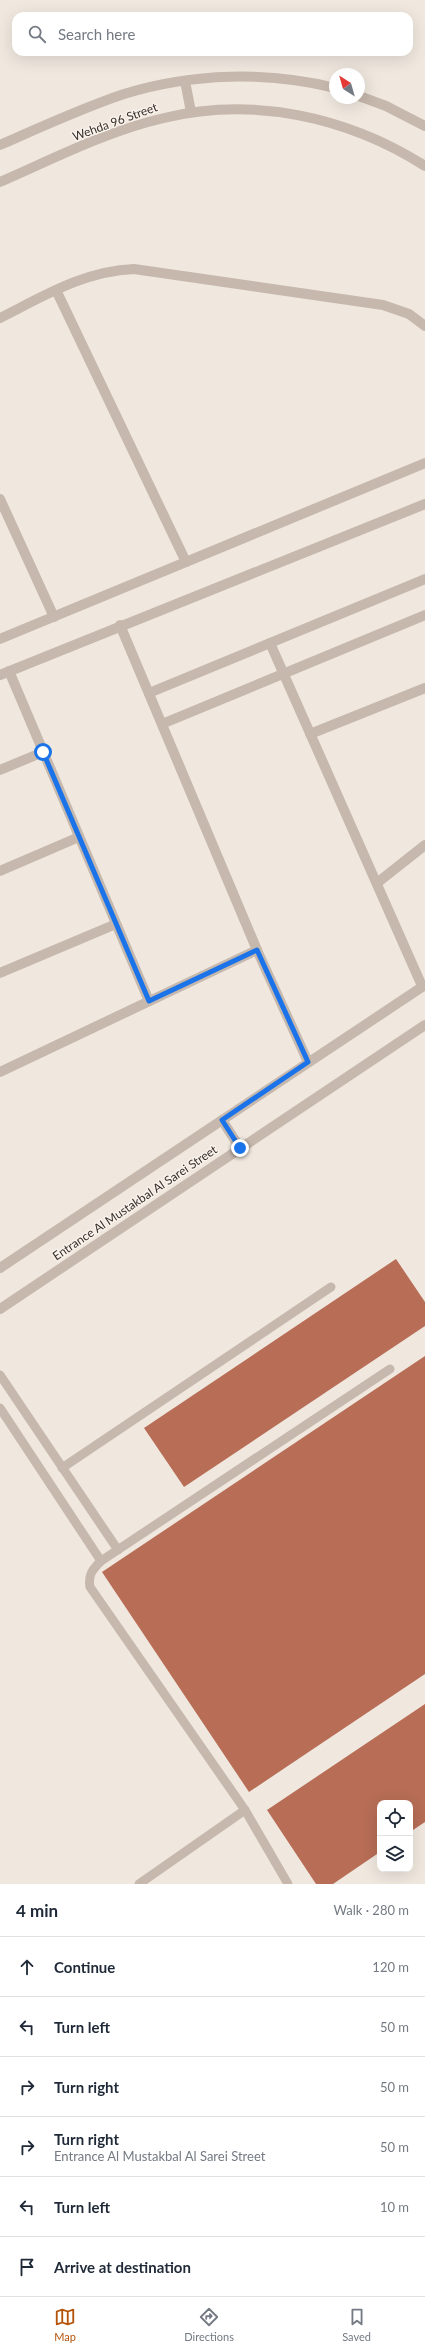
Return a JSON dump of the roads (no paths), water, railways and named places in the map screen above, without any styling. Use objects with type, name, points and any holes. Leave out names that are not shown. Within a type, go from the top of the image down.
[{"type":"street","name":"Wehda 96 Street","points":[[0,145],[97,104],[133,92],[185,81],[232,77],[278,78],[309,82],[329,87]]},
{"type":"street","points":[[185,81],[191,112]]},
{"type":"street","points":[[365,98],[386,106],[425,126]]},
{"type":"street","name":"Wehda 96 Street","points":[[0,182],[137,125],[191,112],[253,109],[285,112],[315,118],[374,139],[425,166]]},
{"type":"street","points":[[0,318],[82,277],[99,272],[134,269],[383,305],[409,314],[425,326]]},
{"type":"street","points":[[56,290],[186,562]]},
{"type":"street","points":[[0,639],[425,463]]},
{"type":"street","points":[[1,504],[54,616]]},
{"type":"street","points":[[149,1001],[43,752],[4,673],[120,625],[425,504]]},
{"type":"street","points":[[149,693],[425,579]]},
{"type":"street","points":[[162,724],[425,614]]},
{"type":"street","points":[[120,625],[257,950],[308,1062]]},
{"type":"street","points":[[270,643],[424,985]]},
{"type":"street","points":[[310,734],[425,688]]},
{"type":"street","points":[[0,770],[43,752]]},
{"type":"street","points":[[0,871],[79,836]]},
{"type":"street","points":[[377,883],[425,845]]},
{"type":"street","points":[[0,973],[116,924]]},
{"type":"street","points":[[0,1072],[257,950]]},
{"type":"street","name":"Entrance Al Mustakbal Al Sarei Street","points":[[0,1268],[424,985]]},
{"type":"street","name":"Entrance Al Mustakbal Al Sarei Street","points":[[0,1309],[425,1025]]},
{"type":"street","points":[[222,1120],[240,1148]]},
{"type":"lane","points":[[62,1468],[331,1287]]},
{"type":"lane","points":[[288,1884],[245,1810],[90,1587],[90,1572],[101,1561],[390,1369]]},
{"type":"lane","points":[[0,1375],[118,1550]]},
{"type":"lane","points":[[0,1408],[101,1561]]},
{"type":"lane","points":[[139,1884],[245,1810]]}]
